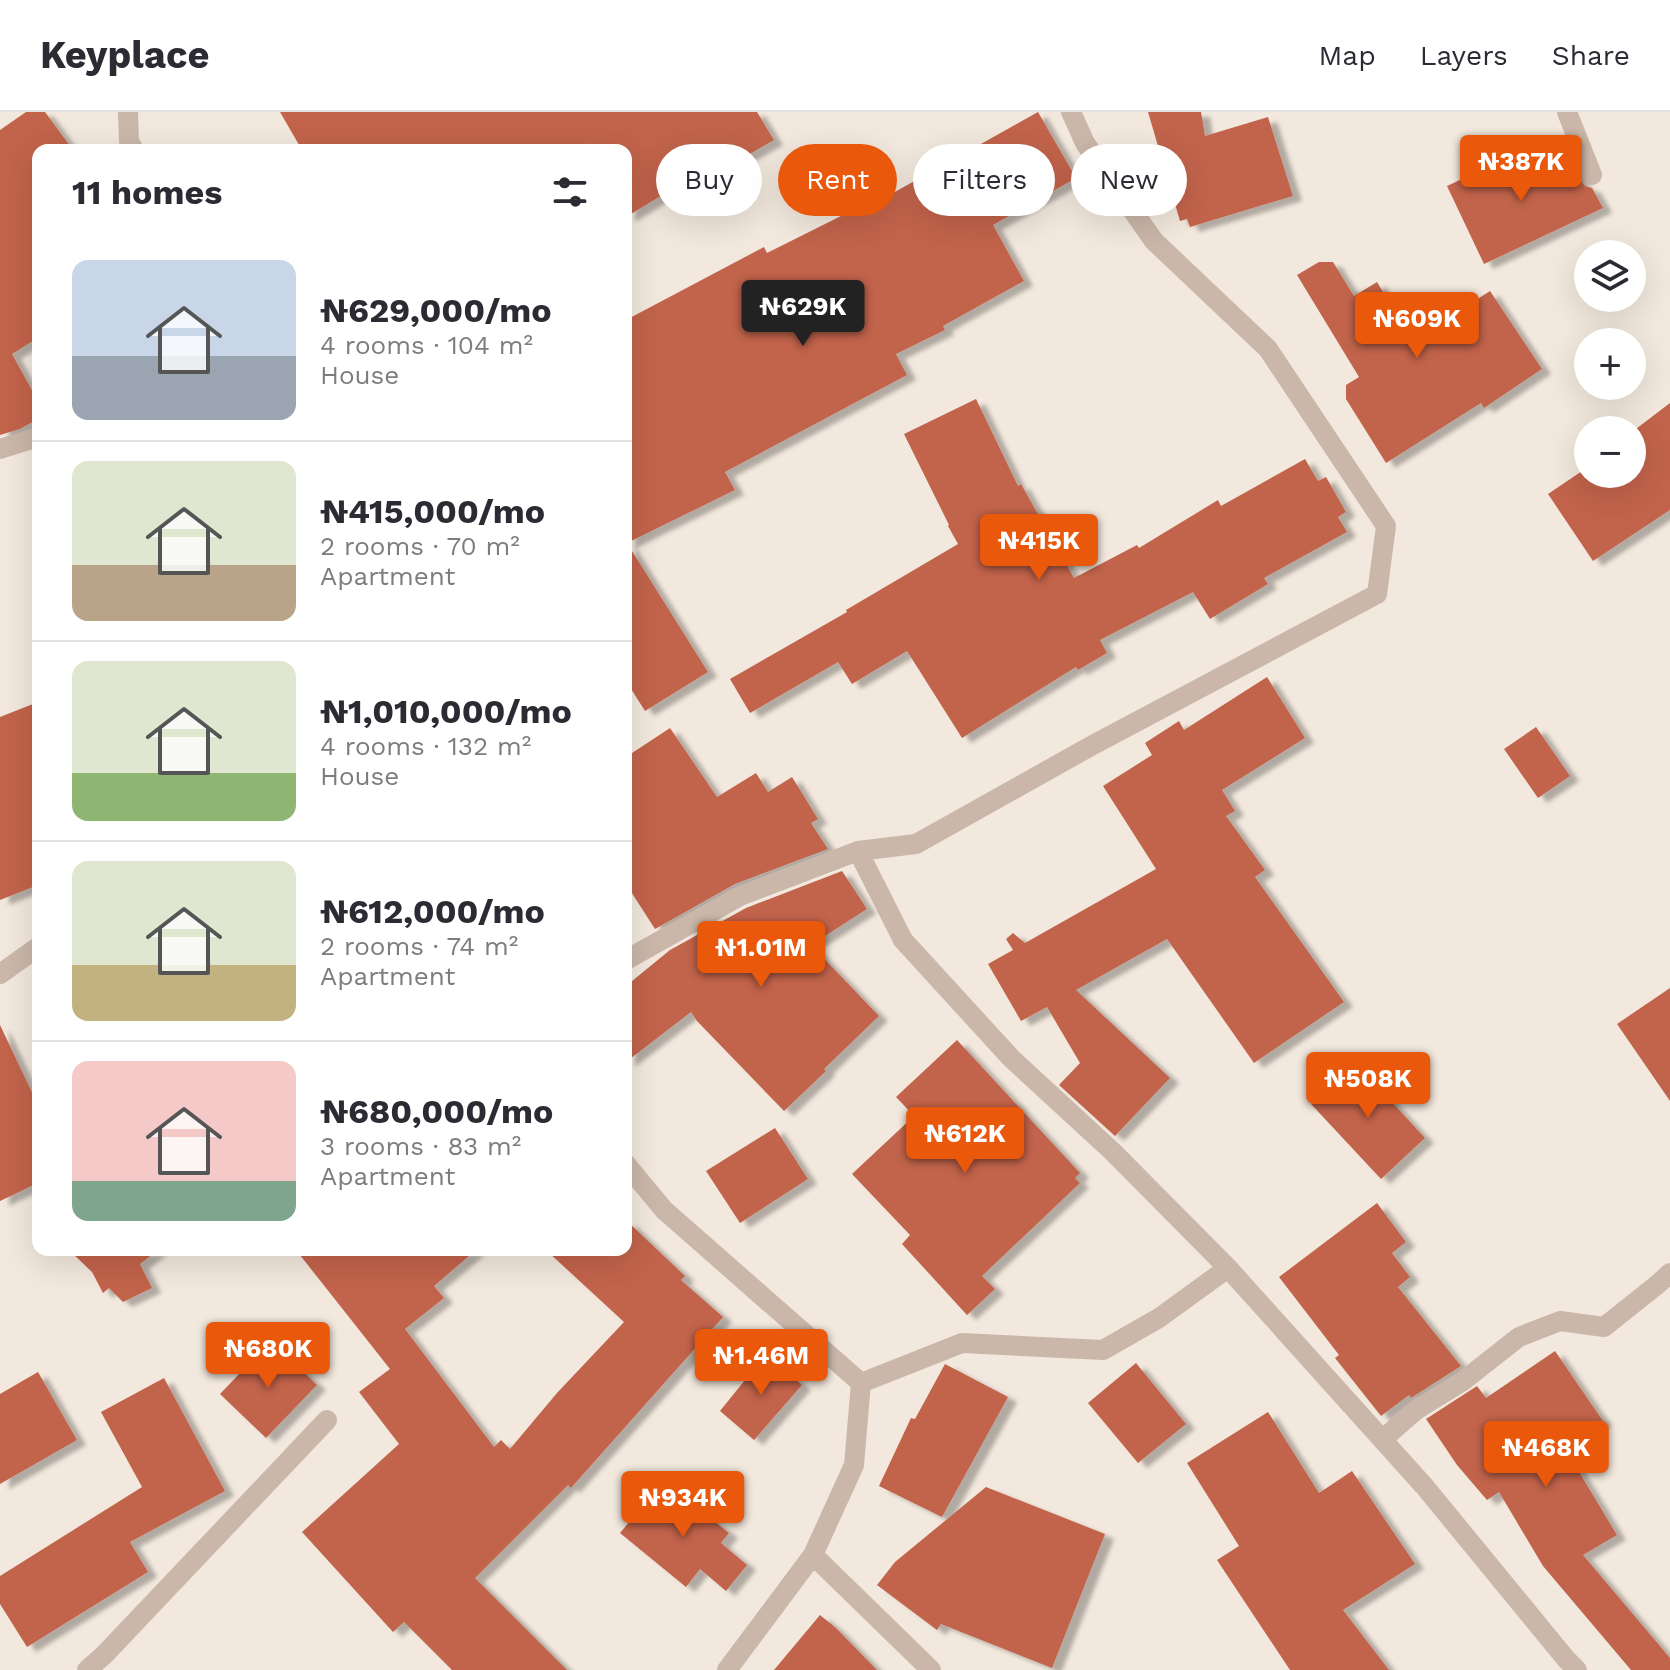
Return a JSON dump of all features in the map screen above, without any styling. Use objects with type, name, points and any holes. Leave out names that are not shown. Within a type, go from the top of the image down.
[{"type":"street","points":[[128,112],[131,144]]},
{"type":"street","points":[[632,957],[740,896],[858,851],[916,844],[1091,746],[1377,594],[1386,526],[1268,349],[1154,241],[1085,143],[1071,112]]},
{"type":"street","points":[[1567,112],[1592,175]]},
{"type":"street","points":[[0,449],[32,439]]},
{"type":"street","points":[[858,851],[903,940],[1011,1058],[1113,1152],[1228,1268],[1425,1487],[1577,1670]]},
{"type":"street","points":[[0,974],[32,951]]},
{"type":"street","points":[[632,1171],[664,1210],[861,1383]]},
{"type":"street","points":[[861,1383],[962,1343],[1103,1350],[1159,1318],[1228,1268]]},
{"type":"street","points":[[1383,1439],[1416,1410],[1463,1381],[1519,1337],[1560,1321],[1604,1327],[1670,1273]]},
{"type":"street","points":[[727,1670],[813,1555],[854,1465],[861,1383]]},
{"type":"street","points":[[87,1670],[327,1420]]},
{"type":"street","points":[[813,1555],[931,1670]]},
{"type":"building","points":[[26,112],[45,112],[69,144],[32,144],[32,342],[12,354],[32,390],[32,422],[0,435],[0,130]]},
{"type":"building","points":[[280,112],[757,112],[774,140],[762,147],[762,144],[656,144],[656,199],[632,213],[632,144],[299,144]]},
{"type":"building","points":[[1038,112],[1071,169],[1071,181],[1055,190],[1055,144],[981,144]]},
{"type":"building","points":[[1148,112],[1201,112],[1205,136],[1268,117],[1293,196],[1190,227],[1187,219],[1180,221],[1179,216],[1187,216],[1187,144],[1157,144]]},
{"type":"building","points":[[1522,151],[1531,171],[1568,151],[1580,180],[1592,188],[1603,208],[1484,264],[1447,186]]},
{"type":"building","points":[[913,182],[913,216],[1009,216],[993,225],[1024,281],[943,326],[945,330],[896,354],[907,375],[725,472],[735,490],[632,541],[632,317],[764,247],[767,253],[841,216],[897,216],[897,191]]},
{"type":"building","points":[[1319,262],[1333,262],[1354,296],[1377,282],[1413,341],[1490,291],[1542,369],[1484,408],[1481,403],[1386,463],[1346,399],[1346,385],[1359,377],[1297,275]]},
{"type":"building","points":[[976,399],[1018,486],[1021,484],[1074,578],[1137,545],[1139,548],[1218,500],[1221,506],[1305,459],[1318,481],[1326,477],[1346,512],[1338,517],[1347,532],[1264,578],[1268,584],[1210,619],[1193,592],[1100,640],[1107,653],[1078,670],[1076,667],[962,738],[907,651],[852,684],[838,662],[750,713],[730,679],[958,544],[904,434]]},
{"type":"building","points":[[1670,403],[1670,510],[1593,561],[1548,494],[1574,476],[1574,488],[1646,488],[1646,421]]},
{"type":"building","points":[[632,551],[708,672],[645,711],[632,690]]},
{"type":"building","points":[[1267,677],[1305,738],[1222,790],[1235,811],[1226,816],[1265,870],[1255,877],[1344,1002],[1254,1063],[1167,939],[1076,990],[1170,1078],[1115,1136],[1059,1085],[1080,1063],[1047,1007],[1021,1021],[988,964],[1013,950],[1006,939],[1013,933],[1025,943],[1156,869],[1103,786],[1152,755],[1145,743],[1179,721],[1184,730]]},
{"type":"building","points":[[32,704],[32,887],[0,900],[0,717]]},
{"type":"building","points":[[1536,727],[1570,776],[1538,798],[1504,749]]},
{"type":"building","points":[[670,728],[717,797],[756,773],[768,792],[792,777],[818,819],[811,823],[828,849],[735,884],[655,929],[632,893],[632,753]]},
{"type":"building","points":[[842,871],[867,909],[811,945],[879,1016],[784,1111],[691,1012],[632,1057],[632,981],[670,950],[746,908]]},
{"type":"building","points":[[1670,988],[1670,1101],[1617,1024]]},
{"type":"building","points":[[0,1025],[32,1092],[32,1186],[0,1201]]},
{"type":"building","points":[[957,1040],[1080,1173],[1075,1178],[1080,1183],[982,1276],[995,1289],[967,1315],[902,1244],[910,1235],[852,1174],[914,1116],[896,1097]]},
{"type":"building","points":[[1358,1060],[1425,1138],[1381,1179],[1311,1104]]},
{"type":"building","points":[[775,1128],[808,1179],[740,1223],[706,1171]]},
{"type":"building","points":[[1377,1203],[1406,1242],[1392,1253],[1410,1277],[1398,1287],[1461,1366],[1411,1398],[1409,1395],[1381,1416],[1335,1358],[1339,1355],[1279,1277]]},
{"type":"building","points":[[632,1226],[685,1276],[681,1280],[723,1317],[571,1488],[568,1485],[475,1578],[567,1670],[452,1670],[404,1622],[393,1632],[302,1532],[399,1444],[359,1392],[390,1369],[301,1256],[469,1256],[434,1286],[444,1298],[405,1329],[494,1447],[501,1440],[510,1449],[557,1393],[624,1322],[552,1256],[632,1256]]},
{"type":"building","points":[[75,1256],[150,1256],[140,1264],[152,1288],[123,1302],[109,1288],[103,1293],[92,1272]]},
{"type":"building","points":[[271,1341],[317,1385],[266,1438],[220,1394]]},
{"type":"building","points":[[1555,1351],[1603,1421],[1564,1447],[1617,1535],[1583,1555],[1670,1658],[1670,1670],[1631,1670],[1543,1566],[1499,1492],[1487,1500],[1457,1465],[1426,1419],[1477,1386],[1486,1398]]},
{"type":"building","points":[[766,1354],[802,1385],[754,1440],[720,1411]]},
{"type":"building","points":[[1136,1363],[1186,1424],[1138,1463],[1088,1403]]},
{"type":"building","points":[[945,1364],[1008,1397],[942,1517],[879,1486],[911,1418],[915,1419]]},
{"type":"building","points":[[38,1372],[77,1440],[0,1484],[0,1394]]},
{"type":"building","points":[[164,1378],[225,1491],[130,1542],[148,1572],[27,1647],[0,1604],[0,1576],[142,1487],[101,1412]]},
{"type":"building","points":[[1268,1412],[1319,1493],[1352,1471],[1415,1564],[1343,1610],[1389,1670],[1290,1670],[1217,1560],[1239,1546],[1187,1463]]},
{"type":"building","points":[[663,1481],[729,1533],[721,1543],[747,1565],[726,1591],[700,1569],[686,1587],[620,1533]]},
{"type":"building","points":[[986,1487],[1105,1534],[1052,1668],[941,1624],[937,1630],[877,1585],[895,1562]]},
{"type":"building","points":[[820,1615],[836,1628],[877,1670],[774,1670]]}]
